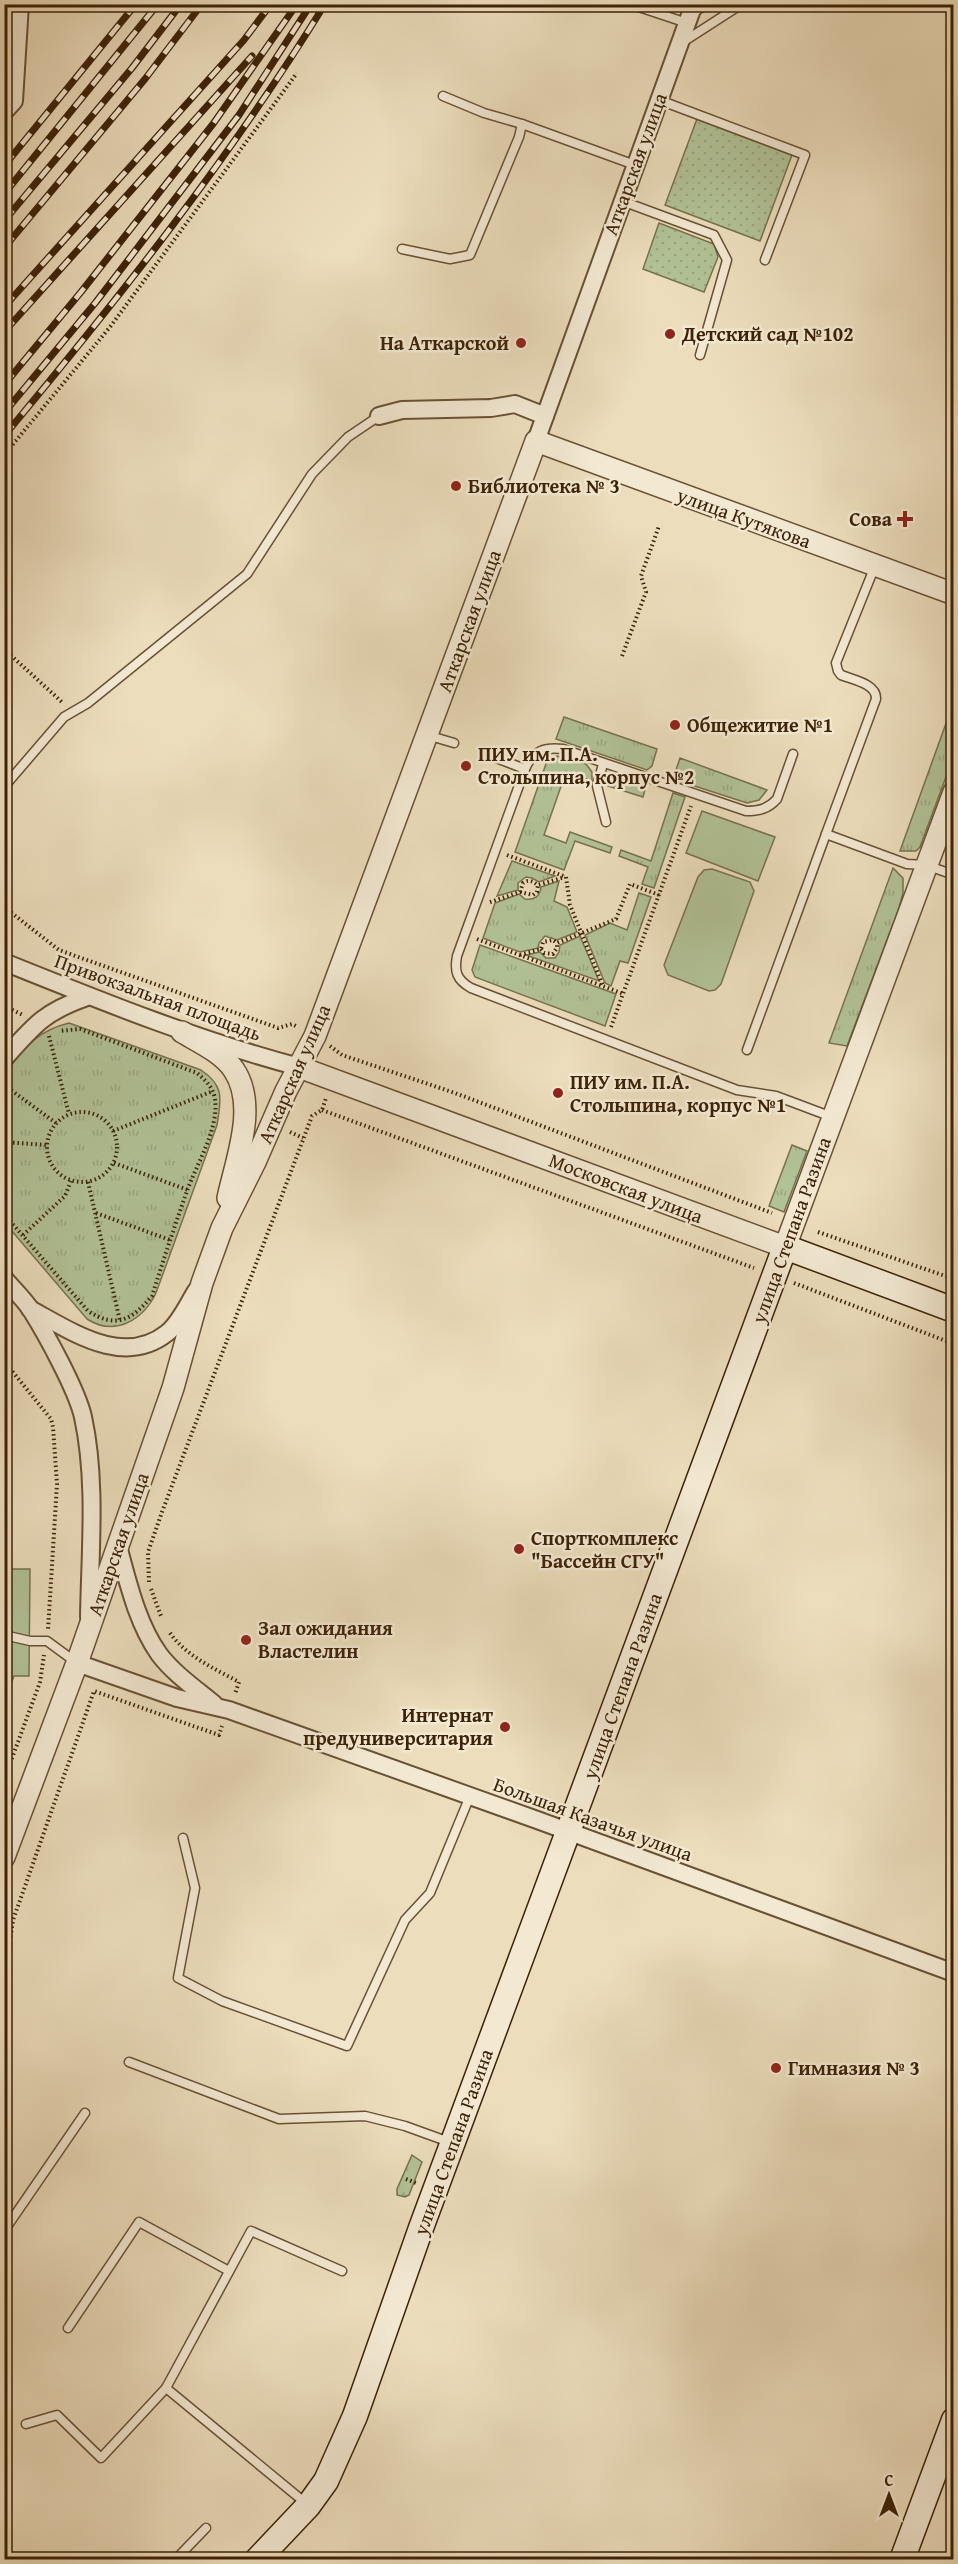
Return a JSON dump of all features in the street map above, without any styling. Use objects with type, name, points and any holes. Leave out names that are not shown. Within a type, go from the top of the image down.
[{"type":"main road","name":"улица Степана Разина","points":[[257,2559],[308,2506],[326,2481],[355,2416],[452,2143],[784,1247]]},
{"type":"main road","name":"Московская улица","points":[[784,1247],[954,1310]]},
{"type":"main road","points":[[902,2559],[954,2420]]},
{"type":"street","points":[[4,112],[14,101],[20,4]]},
{"type":"street","name":"Аткарская улица","points":[[4,1857],[77,1663],[173,1388],[202,1283],[222,1228],[315,1036],[536,441],[691,14]]},
{"type":"street","points":[[379,416],[402,410],[491,408],[515,404],[545,416]]},
{"type":"street","name":"улица Кутякова","points":[[536,441],[954,594]]},
{"type":"street","name":"улица Степана Разина","points":[[784,1247],[954,792]]},
{"type":"street","name":"Привокзальная площадь","points":[[4,962],[87,997],[182,1032],[242,1052],[298,1067]]},
{"type":"street","points":[[4,1059],[36,1023],[59,1007],[87,997]]},
{"type":"street","name":"Аткарская улица","points":[[182,1032],[218,1055],[234,1069],[243,1087],[243,1127],[222,1228]]},
{"type":"street","name":"Московская улица","points":[[298,1067],[333,1078],[784,1247]]},
{"type":"street","points":[[4,1278],[30,1309],[72,1387],[82,1414],[87,1440],[90,1484],[89,1627]]},
{"type":"street","points":[[30,1309],[80,1336],[112,1348],[142,1346],[168,1333],[202,1283]]},
{"type":"street","name":"Большая Казачья улица","points":[[118,1546],[132,1594],[148,1634],[160,1655],[217,1706]]},
{"type":"street","name":"Большая Казачья улица","points":[[77,1663],[177,1698],[217,1706],[568,1831],[954,1973]]},
{"type":"lane","points":[[630,4],[691,14],[707,4]]},
{"type":"lane","points":[[680,44],[742,4]]},
{"type":"lane","points":[[443,96],[484,113],[522,124],[635,165]]},
{"type":"lane","points":[[659,100],[805,155],[765,260]]},
{"type":"lane","points":[[402,249],[450,259],[470,255],[522,124]]},
{"type":"lane","points":[[622,201],[714,235],[727,260],[700,355]]},
{"type":"lane","points":[[4,787],[63,717],[88,703],[247,574],[312,474],[348,437],[379,416]]},
{"type":"lane","points":[[747,1050],[876,699],[873,688],[841,675],[836,663],[874,566]]},
{"type":"lane","points":[[427,735],[454,743]]},
{"type":"lane","points":[[793,754],[777,799],[765,808],[746,811],[563,749],[550,748],[534,754],[525,769],[455,966],[460,982],[471,988],[737,1090],[776,1096],[833,1117]]},
{"type":"lane","points":[[491,756],[525,769]]},
{"type":"lane","points":[[603,764],[597,786],[606,822]]},
{"type":"lane","points":[[825,834],[907,864],[926,865],[954,875]]},
{"type":"lane","points":[[4,1635],[30,1641],[47,1641],[77,1663]]},
{"type":"lane","points":[[183,1838],[195,1888],[178,1978],[222,2001],[347,2046],[405,1920],[430,1893],[470,1796]]},
{"type":"lane","points":[[129,2062],[279,2119],[365,2116],[405,2126],[452,2143]]},
{"type":"lane","points":[[4,2231],[85,2113]]},
{"type":"lane","points":[[68,2328],[139,2222],[229,2271]]},
{"type":"lane","points":[[26,2424],[57,2415],[101,2458],[166,2388],[251,2231],[342,2271]]},
{"type":"lane","points":[[166,2388],[308,2506]]},
{"type":"lane","points":[[175,2559],[206,2528]]},
{"type":"path","points":[[4,455],[110,327],[297,73]]},
{"type":"path","points":[[622,656],[646,592],[641,576],[659,526]]},
{"type":"path","points":[[4,650],[63,702]]},
{"type":"path","points":[[607,1040],[695,794]]},
{"type":"path","points":[[495,850],[566,877]]},
{"type":"path","points":[[475,906],[520,892],[533,896],[538,885],[566,877]]},
{"type":"path","points":[[566,877],[570,905],[603,986]]},
{"type":"path","points":[[520,892],[526,881],[532,881],[538,885]]},
{"type":"path","points":[[557,943],[616,919],[630,884],[659,895]]},
{"type":"path","points":[[4,907],[59,950],[279,1029],[292,1024],[315,1036],[342,1055],[466,1097],[772,1213]]},
{"type":"path","points":[[465,935],[624,994]]},
{"type":"path","points":[[541,950],[543,942],[553,940],[557,943]]},
{"type":"path","points":[[520,955],[541,950],[544,953],[553,954],[557,943]]},
{"type":"path","points":[[4,1214],[88,1311],[103,1321],[120,1321],[140,1310],[152,1296],[213,1124],[215,1099],[213,1091],[208,1082],[197,1073],[80,1029],[60,1031],[41,1039]]},
{"type":"path","points":[[49,1035],[69,1114]]},
{"type":"path","points":[[239,1682],[196,1658],[175,1640],[165,1626],[149,1581],[148,1552],[312,1116],[322,1110],[342,1055]]},
{"type":"path","points":[[4,1085],[56,1123]]},
{"type":"path","points":[[113,1131],[213,1091]]},
{"type":"path","points":[[322,1110],[954,1344]]},
{"type":"path","points":[[82,1112],[95,1114],[106,1121],[113,1131],[117,1142],[114,1163],[103,1176],[88,1182],[70,1181],[52,1167],[46,1145],[51,1129],[69,1114],[82,1112]]},
{"type":"path","points":[[4,1142],[46,1145]]},
{"type":"path","points":[[114,1163],[188,1190]]},
{"type":"path","points":[[23,1235],[64,1196],[70,1181]]},
{"type":"path","points":[[88,1182],[120,1321]]},
{"type":"path","points":[[96,1213],[170,1240]]},
{"type":"path","points":[[818,1232],[954,1279]]},
{"type":"path","points":[[4,1361],[51,1419],[57,1484],[47,1641],[40,1682],[4,1780]]},
{"type":"path","points":[[4,1958],[9,1947],[13,1920],[94,1691],[219,1735]]},
{"type":"green space","points":[[697,119],[792,155],[760,241],[665,205]]},
{"type":"green space","points":[[659,223],[714,244],[718,257],[704,292],[643,269]]},
{"type":"green space","points":[[953,704],[953,758],[920,847],[916,851],[900,851]]},
{"type":"green space","points":[[564,717],[657,749],[652,766],[647,770],[556,739]]},
{"type":"green space","points":[[557,756],[586,764],[592,772],[592,781],[566,772],[544,835],[566,843],[570,832],[612,847],[610,853],[575,841],[564,870],[515,852],[547,761]]},
{"type":"green space","points":[[680,758],[767,790],[759,800],[747,803],[673,779]]},
{"type":"green space","points":[[611,774],[646,786],[643,797],[608,786]]},
{"type":"green space","points":[[673,793],[685,797],[654,888],[642,884],[648,867],[619,856],[621,850],[651,861]]},
{"type":"green space","points":[[702,811],[775,837],[758,881],[686,853]]},
{"type":"green space","points":[[512,861],[555,876],[539,882],[526,877],[518,883],[518,890],[497,896]]},
{"type":"green space","points":[[893,868],[903,878],[903,893],[899,908],[847,1046],[829,1043]]},
{"type":"green space","points":[[712,869],[750,882],[754,891],[721,984],[715,990],[709,991],[668,975],[664,965],[698,877],[704,870]]},
{"type":"green space","points":[[559,881],[554,901],[567,907],[577,932],[557,940],[545,936],[538,948],[520,952],[483,938],[495,903],[519,894],[525,899],[534,898],[541,887]]},
{"type":"green space","points":[[639,893],[651,897],[628,963],[620,961],[611,986],[605,983],[585,935],[610,923],[627,930]]},
{"type":"green space","points":[[580,936],[599,981],[526,955],[540,952],[546,958],[555,958],[560,945]]},
{"type":"green space","points":[[480,945],[616,994],[605,1026],[475,977],[472,970]]},
{"type":"green space","points":[[69,1023],[201,1070],[214,1082],[220,1094],[217,1125],[156,1293],[144,1311],[136,1318],[118,1326],[97,1324],[87,1319],[5,1223],[5,1073],[32,1042],[48,1031]]},
{"type":"green space","points":[[792,1145],[807,1151],[784,1212],[769,1206]]},
{"type":"green space","points":[[5,1569],[30,1569],[29,1676],[14,1676],[5,1699]]},
{"type":"green space","points":[[412,2155],[422,2162],[409,2195],[405,2197],[397,2195],[397,2189]]},
{"type":"railway","points":[[4,166],[136,4]]},
{"type":"railway","points":[[4,194],[158,4]]},
{"type":"railway","points":[[4,221],[132,68],[181,4]]},
{"type":"railway","points":[[4,248],[145,79],[202,4]]},
{"type":"railway","points":[[4,307],[244,40],[271,4]]},
{"type":"railway","points":[[4,385],[81,292],[213,124],[297,4]]},
{"type":"railway","points":[[4,413],[96,302],[239,115],[311,4]]},
{"type":"railway","points":[[4,436],[172,226],[251,117],[325,4]]},
{"type":"railway","points":[[4,332],[252,56]]},
{"type":"place","name":"Детский сад №102","points":[[670,334]]},
{"type":"place","name":"На Аткарской","points":[[521,343]]},
{"type":"place","name":"Библиотека № 3","points":[[456,486]]},
{"type":"place","name":"Сова","points":[[905,519]]},
{"type":"place","name":"Общежитие №1","points":[[675,725]]},
{"type":"place","name":"ПИУ им. П.А. Столыпина, корпус №2","points":[[466,766]]},
{"type":"place","name":"ПИУ им. П.А. Столыпина, корпус №1","points":[[558,1093]]},
{"type":"place","name":"Спорткомплекс \"Бассейн СГУ\"","points":[[519,1549]]},
{"type":"place","name":"Зал ожидания Властелин","points":[[246,1640]]},
{"type":"place","name":"Интернат предуниверситария","points":[[505,1727]]},
{"type":"place","name":"Гимназия № 3","points":[[776,2068]]}]
